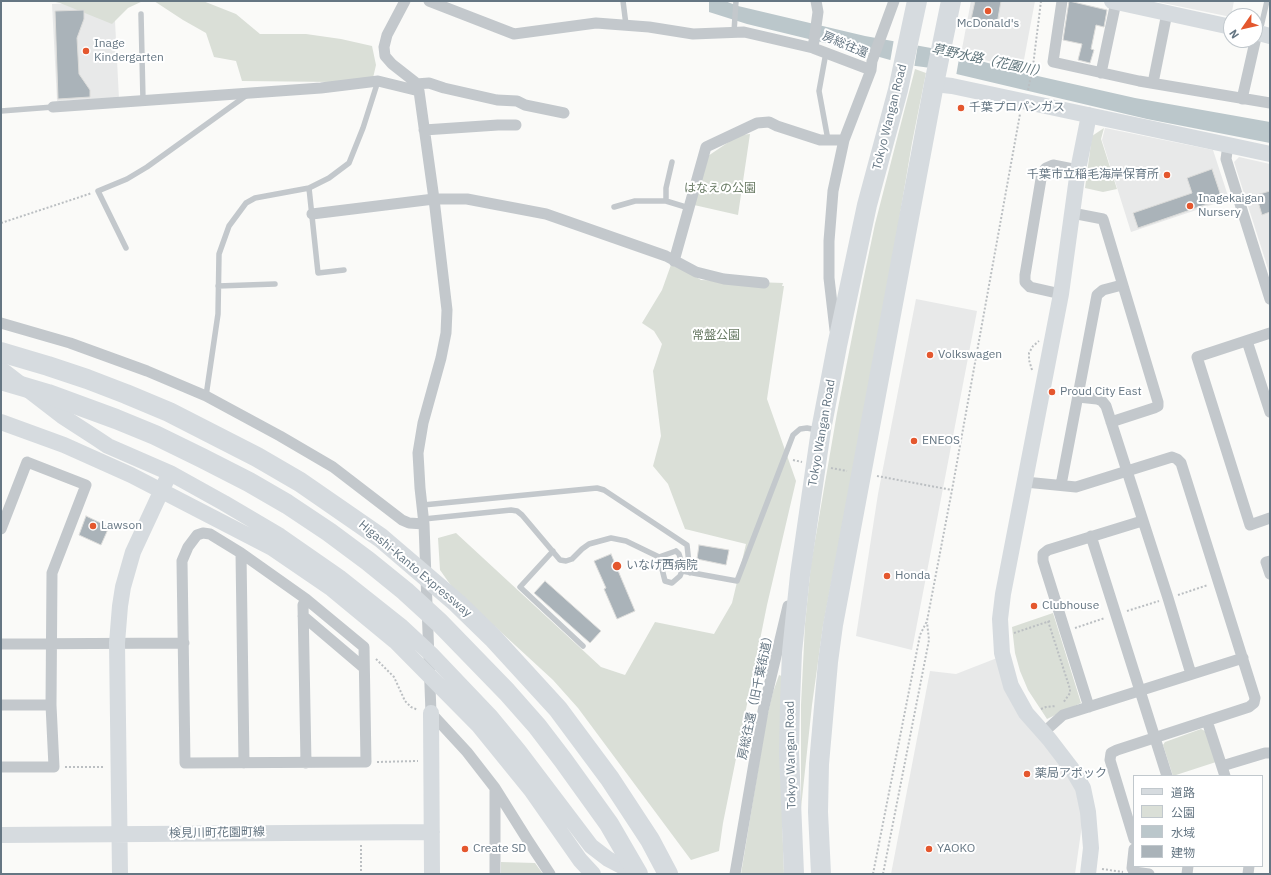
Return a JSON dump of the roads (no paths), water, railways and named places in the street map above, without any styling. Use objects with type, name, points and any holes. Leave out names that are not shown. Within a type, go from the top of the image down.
[{"type":"highway","name":"Tokyo Wangan Road","points":[[794,874],[789,753],[790,702],[796,610],[807,524],[821,430],[837,346],[867,205],[887,132],[917,1]]},
{"type":"highway","points":[[821,874],[818,812],[819,764],[828,662],[951,1]]},
{"type":"highway","name":"Higashi-Kanto Expressway","points":[[1,352],[87,379],[169,412],[257,457],[300,482],[381,538],[457,603],[493,638],[558,709],[586,745],[635,816],[668,874]]},
{"type":"highway","name":"Higashi-Kanto Expressway","points":[[1,380],[82,406],[155,435],[249,482],[287,504],[329,532],[368,561],[440,624],[474,658],[537,726],[609,824],[637,874]]},
{"type":"street","points":[[405,1],[387,35],[384,47],[385,56],[392,64],[415,82],[418,88],[434,199],[447,310],[446,333],[441,358],[423,422],[418,453],[424,522],[432,874]]},
{"type":"street","name":"房総往還","points":[[430,1],[514,34],[596,23],[626,25],[693,34],[734,27],[744,32],[813,45],[871,65]]},
{"type":"street","name":"房総往還","points":[[813,45],[818,12],[816,1]]},
{"type":"street","points":[[837,346],[829,278],[829,241],[833,191],[844,140],[894,1]]},
{"type":"street","points":[[1062,1],[1053,62],[1153,83],[1270,103]]},
{"type":"street","points":[[1102,73],[1114,1],[1223,25]]},
{"type":"street","points":[[1153,83],[1167,13]]},
{"type":"street","points":[[1242,99],[1256,48]]},
{"type":"street","points":[[938,68],[952,86],[1270,154]]},
{"type":"street","points":[[53,107],[321,88],[378,81],[418,88],[429,83],[444,88],[497,100],[517,101],[525,105],[564,112]]},
{"type":"street","points":[[1089,115],[1078,170],[1061,294],[1003,594],[1000,619],[1002,653],[1012,686],[1026,713],[1044,732],[1072,769],[1083,788],[1088,812],[1095,872]]},
{"type":"street","points":[[674,261],[706,147],[757,123],[769,122],[820,140],[844,140]]},
{"type":"street","points":[[424,130],[516,125]]},
{"type":"street","points":[[1228,145],[1226,158],[1270,299]]},
{"type":"street","points":[[1061,294],[1030,287],[1025,282],[1025,275],[1042,173],[1046,168],[1053,165],[1078,170]]},
{"type":"street","points":[[312,214],[434,199],[467,199],[546,214],[666,256],[696,272],[724,279],[764,283]]},
{"type":"street","points":[[1072,213],[1103,219],[1158,402],[1158,406],[1154,408],[1111,422]]},
{"type":"street","points":[[1061,485],[1098,295],[1103,290],[1122,285]]},
{"type":"street","points":[[1,323],[70,343],[147,371],[206,396],[280,436],[333,468],[402,520],[409,523],[424,522]]},
{"type":"street","points":[[1270,333],[1197,357],[1250,525],[1270,518]]},
{"type":"street","points":[[1247,341],[1270,412]]},
{"type":"street","points":[[1,369],[62,416],[108,446],[170,473],[280,536],[339,577],[402,627],[431,654],[490,717],[519,751],[591,846],[608,859],[637,874]]},
{"type":"street","points":[[1078,397],[1097,399],[1102,401],[1106,406],[1191,674]]},
{"type":"street","points":[[1,422],[70,448],[161,490],[272,548],[332,589],[395,641],[480,726],[531,790],[580,860],[593,874]]},
{"type":"street","points":[[1025,482],[1076,487],[1172,457],[1177,459],[1181,463],[1243,658],[1255,698],[1254,703],[1249,707],[1111,753],[1110,760],[1133,836]]},
{"type":"street","points":[[1,529],[27,462],[86,485],[52,573],[51,705],[54,767],[1,768]]},
{"type":"street","points":[[120,874],[117,643],[120,606],[123,586],[133,552],[170,473]]},
{"type":"street","points":[[1089,707],[1043,561],[1043,554],[1048,550],[1142,521]]},
{"type":"street","name":"房総往還（旧千葉街道）","points":[[735,874],[763,711],[807,524]]},
{"type":"street","points":[[203,533],[210,534],[241,553],[306,599],[364,647],[363,667],[366,762],[185,763],[182,561],[188,547],[197,535],[203,533]]},
{"type":"street","points":[[1091,536],[1156,737],[1167,775]]},
{"type":"street","points":[[241,553],[244,763]]},
{"type":"street","points":[[1270,561],[1266,562],[1270,574]]},
{"type":"street","points":[[306,599],[303,605],[306,763]]},
{"type":"street","points":[[303,616],[363,667]]},
{"type":"street","points":[[1,644],[184,643]]},
{"type":"street","points":[[1044,732],[1063,715],[1243,658]]},
{"type":"street","points":[[1,705],[51,705]]},
{"type":"street","points":[[428,709],[495,788],[526,840],[550,874]]},
{"type":"street","points":[[1207,721],[1223,771],[1265,753],[1270,753]]},
{"type":"street","points":[[495,788],[495,874]]},
{"type":"street","name":"検見川町花園町線","points":[[1,835],[432,832]]},
{"type":"street","points":[[1133,858],[1132,868],[1134,872],[1149,874]]},
{"type":"lane","points":[[622,1],[626,25]]},
{"type":"lane","points":[[1263,20],[1267,1]]},
{"type":"lane","points":[[734,27],[736,3]]},
{"type":"lane","points":[[141,14],[143,100]]},
{"type":"lane","points":[[825,58],[819,91],[828,140]]},
{"type":"lane","points":[[206,396],[218,314],[219,254],[229,226],[246,203],[256,198],[309,188],[329,178],[349,163],[363,128],[378,81]]},
{"type":"lane","points":[[126,248],[98,191],[127,179],[147,167],[251,92]]},
{"type":"lane","points":[[1,111],[53,107]]},
{"type":"lane","points":[[666,201],[666,188],[672,162]]},
{"type":"lane","points":[[309,188],[318,273],[344,270]]},
{"type":"lane","points":[[614,206],[635,201],[666,201],[689,208]]},
{"type":"lane","points":[[218,286],[275,284]]},
{"type":"lane","points":[[682,571],[737,581],[793,435],[800,429],[807,428],[821,430]]},
{"type":"lane","points":[[423,505],[597,488],[604,490],[687,545],[690,573]]},
{"type":"lane","points":[[424,522],[512,510],[517,511],[560,560],[566,561],[572,559],[589,544],[611,538],[626,541],[659,557],[676,551],[681,560],[682,571],[680,576],[672,583],[665,581],[659,557]]},
{"type":"lane","points":[[553,551],[520,587],[583,646]]},
{"type":"water","points":[[709,1],[725,1],[738,6],[865,36],[942,50],[1020,72],[1135,98],[1270,122],[1270,143],[1147,119],[931,68],[908,65],[858,51],[747,24],[709,12]]},
{"type":"place","name":"McDonald's","points":[[988,11]]},
{"type":"place","name":"Inage Kindergarten","points":[[86,51]]},
{"type":"place","name":"千葉プロパンガス","points":[[961,108]]},
{"type":"place","name":"千葉市立稲毛海岸保育所","points":[[1167,175]]},
{"type":"place","name":"Inagekaigan Nursery","points":[[1190,206]]},
{"type":"place","name":"Volkswagen","points":[[930,355]]},
{"type":"place","name":"Proud City East","points":[[1052,392]]},
{"type":"place","name":"ENEOS","points":[[914,441]]},
{"type":"place","name":"Lawson","points":[[93,526]]},
{"type":"place","name":"いなげ西病院","points":[[617,566]]},
{"type":"place","name":"Honda","points":[[887,576]]},
{"type":"place","name":"Clubhouse","points":[[1034,606]]},
{"type":"place","name":"薬局アポック","points":[[1027,774]]},
{"type":"place","name":"Create SD","points":[[465,849]]},
{"type":"place","name":"YAOKO","points":[[929,849]]},
{"type":"water label","name":"草野水路（花園川）","points":[[989,61]]},
{"type":"park label","name":"はなえの公園","points":[[720,189]]},
{"type":"park label","name":"常盤公園","points":[[716,336]]}]
